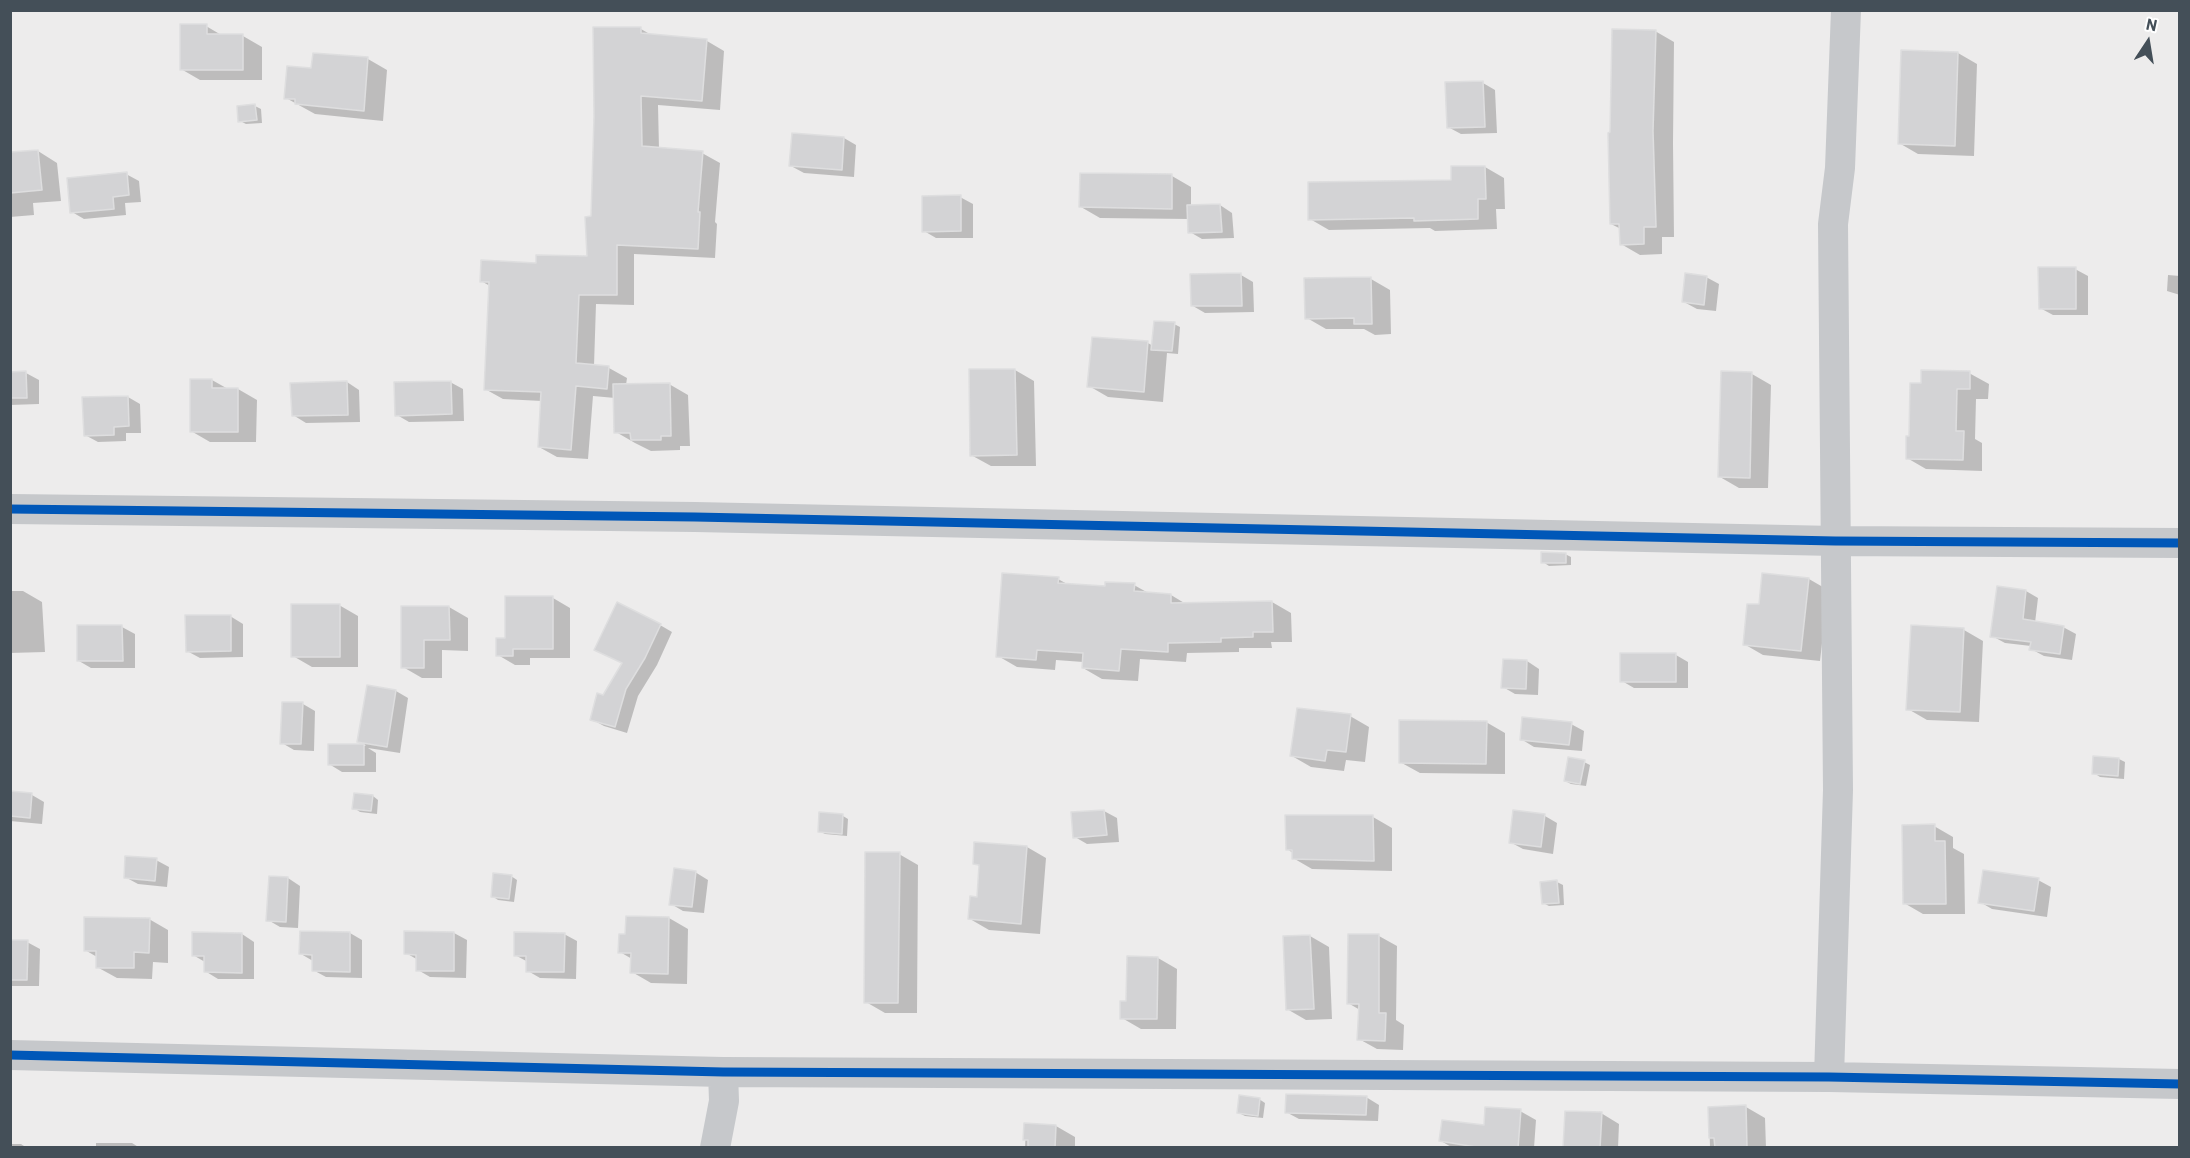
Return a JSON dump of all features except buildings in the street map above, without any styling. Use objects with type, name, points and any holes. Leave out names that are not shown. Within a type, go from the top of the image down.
[{"type":"street","points":[[1829,1077],[1838,790],[1833,224],[1840,168],[1846,10]]},
{"type":"street","points":[[10,508],[695,517],[1835,541],[2180,543]]},
{"type":"street","points":[[10,1056],[723,1072],[1829,1077],[2180,1084]]},
{"type":"street","points":[[715,1148],[724,1101],[723,1072]]},
{"type":"cycle path","points":[[10,509],[695,517],[1835,541],[2180,543]]},
{"type":"cycle path","points":[[10,1055],[723,1072],[1829,1077],[2180,1084]]}]
